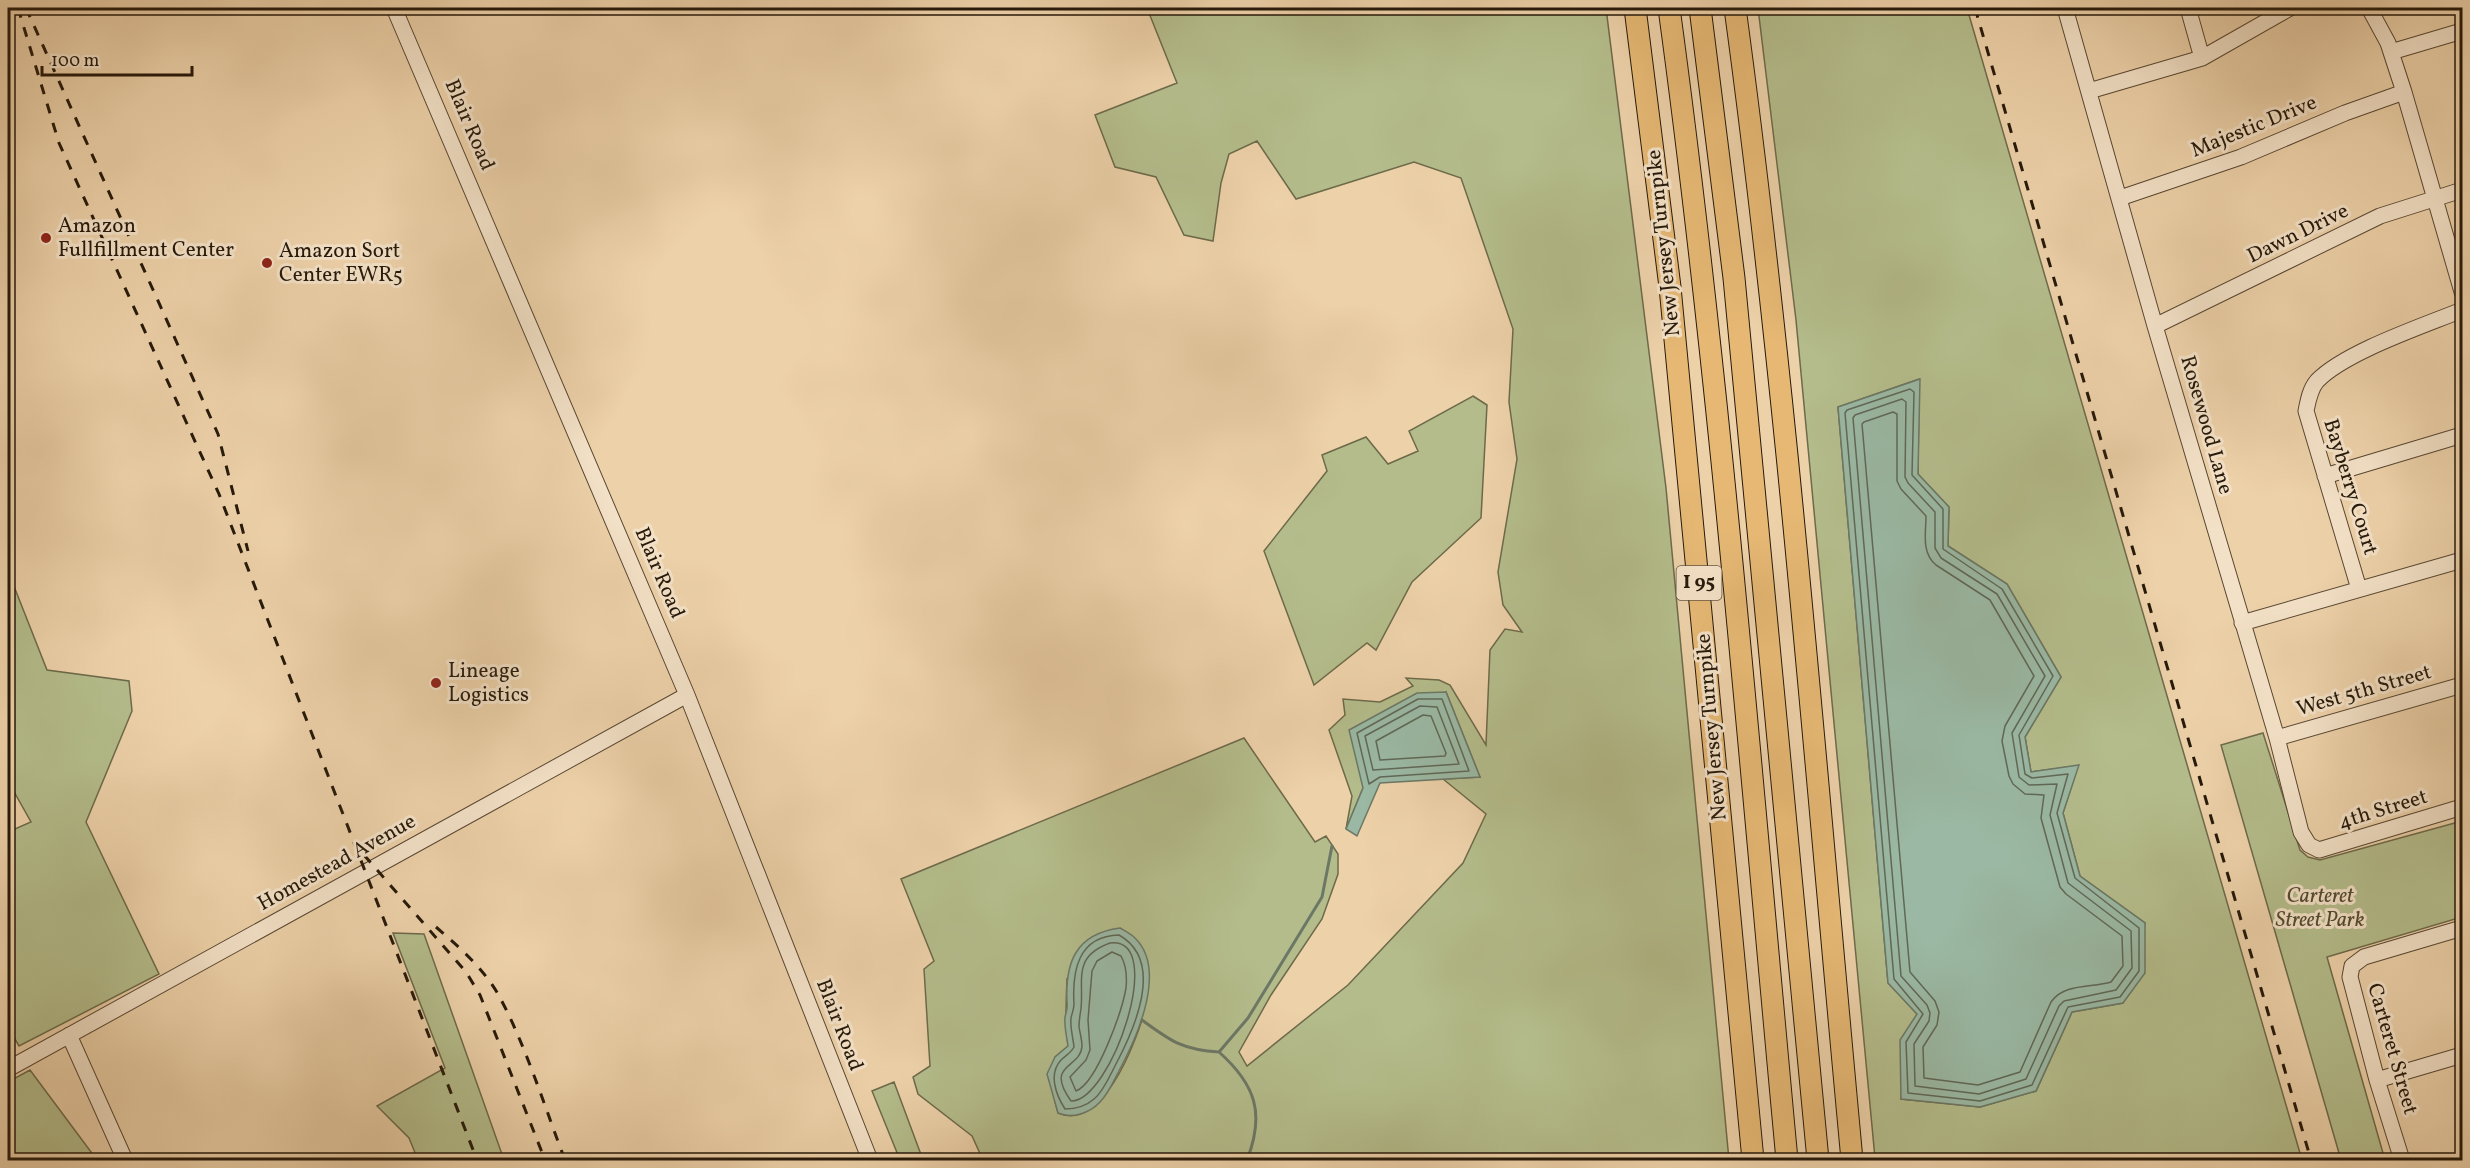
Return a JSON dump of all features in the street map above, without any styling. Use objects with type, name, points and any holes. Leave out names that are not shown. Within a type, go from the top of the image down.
[{"type":"highway","name":"New Jersey Turnpike","points":[[1635,8],[1653,139],[1677,357],[1753,1161]]},
{"type":"highway","name":"New Jersey Turnpike","points":[[1669,8],[1696,214],[1717,413],[1787,1161]]},
{"type":"highway","points":[[1700,8],[1729,233],[1749,419],[1818,1161]]},
{"type":"highway","points":[[1735,8],[1751,126],[1783,417],[1852,1161]]},
{"type":"street","name":"Blair Road","points":[[394,8],[687,695],[870,1161]]},
{"type":"street","name":"Rosewood Lane","points":[[2065,8],[2277,738],[2301,832],[2309,845],[2315,848]]},
{"type":"street","points":[[2188,8],[2202,58]]},
{"type":"street","points":[[2089,91],[2202,58],[2289,8]]},
{"type":"street","points":[[2369,8],[2391,52],[2463,292]]},
{"type":"street","points":[[2391,52],[2463,31]]},
{"type":"street","name":"Majestic Drive","points":[[2120,198],[2241,157],[2345,112],[2404,92]]},
{"type":"street","name":"Dawn Drive","points":[[2156,326],[2380,216],[2463,190]]},
{"type":"street","name":"Bayberry Court","points":[[2359,590],[2306,411],[2309,396],[2316,383],[2349,358],[2463,310]]},
{"type":"street","points":[[2325,476],[2463,435]]},
{"type":"street","points":[[2242,623],[2463,560]]},
{"type":"street","name":"West 5th Street","points":[[2277,738],[2463,685]]},
{"type":"street","name":"Homestead Avenue","points":[[8,1069],[687,695]]},
{"type":"street","name":"4th Street","points":[[2315,848],[2319,850],[2330,848],[2463,807]]},
{"type":"street","name":"Carteret Street","points":[[2402,1161],[2377,1080],[2350,977],[2352,966],[2367,956],[2463,928]]},
{"type":"street","points":[[69,1035],[125,1161]]},
{"type":"street","points":[[2377,1080],[2463,1055]]},
{"type":"green space","points":[[1147,8],[1606,8],[1666,488],[1729,1160],[983,1160],[972,1136],[918,1094],[913,1077],[930,1066],[924,969],[934,961],[901,879],[1244,738],[1315,842],[1326,836],[1338,854],[1338,874],[1322,919],[1271,995],[1239,1052],[1247,1066],[1348,985],[1463,863],[1486,814],[1443,779],[1480,777],[1446,692],[1363,788],[1346,829],[1352,796],[1329,730],[1345,715],[1343,699],[1380,702],[1413,686],[1406,678],[1439,680],[1450,685],[1486,745],[1490,650],[1505,629],[1522,632],[1503,605],[1498,572],[1517,459],[1509,402],[1513,329],[1461,178],[1414,162],[1296,199],[1257,141],[1229,154],[1221,183],[1213,241],[1184,235],[1156,177],[1115,167],[1095,115],[1177,83]],"holes":[[[1067,979],[1142,1020],[1131,1050],[1101,1099],[1088,1110],[1074,1115],[1058,1113],[1055,1102],[1055,1057],[1068,1046]]]},
{"type":"green space","points":[[1758,8],[1967,8],[2302,1160],[1890,1160],[1889,1154],[1875,1158],[1796,320]],"holes":[[[1919,379],[1918,474],[1949,507],[1948,546],[2007,584],[2061,677],[2025,737],[2031,772],[2078,766],[2063,813],[2080,876],[2145,923],[2123,1003],[2072,1012],[2036,1091],[1980,1107],[1901,1099],[1917,1014],[1888,983],[1838,407]]]},
{"type":"green space","points":[[1473,396],[1487,405],[1481,518],[1412,582],[1376,650],[1367,643],[1314,685],[1264,551],[1327,471],[1322,455],[1366,437],[1388,464],[1418,451],[1409,431]]},
{"type":"green space","points":[[8,571],[47,670],[129,681],[132,711],[86,822],[159,974],[19,1046],[8,1027],[8,832],[31,822],[8,781]]},
{"type":"green space","name":"Carteret Street Park","points":[[2263,733],[2300,850],[2308,857],[2320,860],[2462,821],[2462,917],[2327,957],[2385,1160],[2341,1160],[2221,745]]},
{"type":"green space","points":[[393,933],[424,934],[504,1160],[418,1160],[409,1138],[377,1106],[445,1068]]},
{"type":"green space","points":[[30,1070],[97,1160],[8,1160],[8,1082]]},
{"type":"green space","points":[[894,1082],[923,1160],[900,1160],[872,1091]]},
{"type":"water","points":[[1920,379],[1918,474],[1949,507],[1948,546],[2007,584],[2061,677],[2025,737],[2031,772],[2079,765],[2063,813],[2080,876],[2145,923],[2145,973],[2123,1003],[2072,1012],[2036,1091],[1980,1107],[1901,1099],[1900,1040],[1917,1014],[1888,983],[1838,407]]},
{"type":"water","points":[[1446,692],[1480,777],[1380,783],[1357,836],[1346,829],[1363,788],[1349,730],[1417,693]]},
{"type":"water","points":[[1120,928],[1135,938],[1144,951],[1149,967],[1149,984],[1141,1020],[1121,1067],[1100,1102],[1080,1114],[1063,1115],[1058,1113],[1047,1074],[1055,1057],[1068,1046],[1065,1021],[1071,963],[1083,944],[1092,937]]},
{"type":"waterway","points":[[1142,1020],[1161,1034],[1186,1047],[1219,1052],[1248,1018],[1322,897],[1332,846]]},
{"type":"waterway","points":[[1219,1052],[1242,1076],[1254,1101],[1255,1128],[1247,1160]]},
{"type":"railway","points":[[18,8],[59,143],[219,494],[477,1160]]},
{"type":"railway","points":[[26,8],[218,434],[248,551]]},
{"type":"railway","points":[[1975,8],[2311,1160]]},
{"type":"railway","points":[[364,855],[466,972],[480,995],[545,1160]]},
{"type":"railway","points":[[436,927],[478,967],[498,994],[526,1054],[565,1160]]},
{"type":"place","name":"Amazon Fullfillment Center","points":[[46,238]]},
{"type":"place","name":"Amazon Sort Center EWR5","points":[[267,263]]},
{"type":"place","name":"Lineage Logistics","points":[[436,683]]}]
